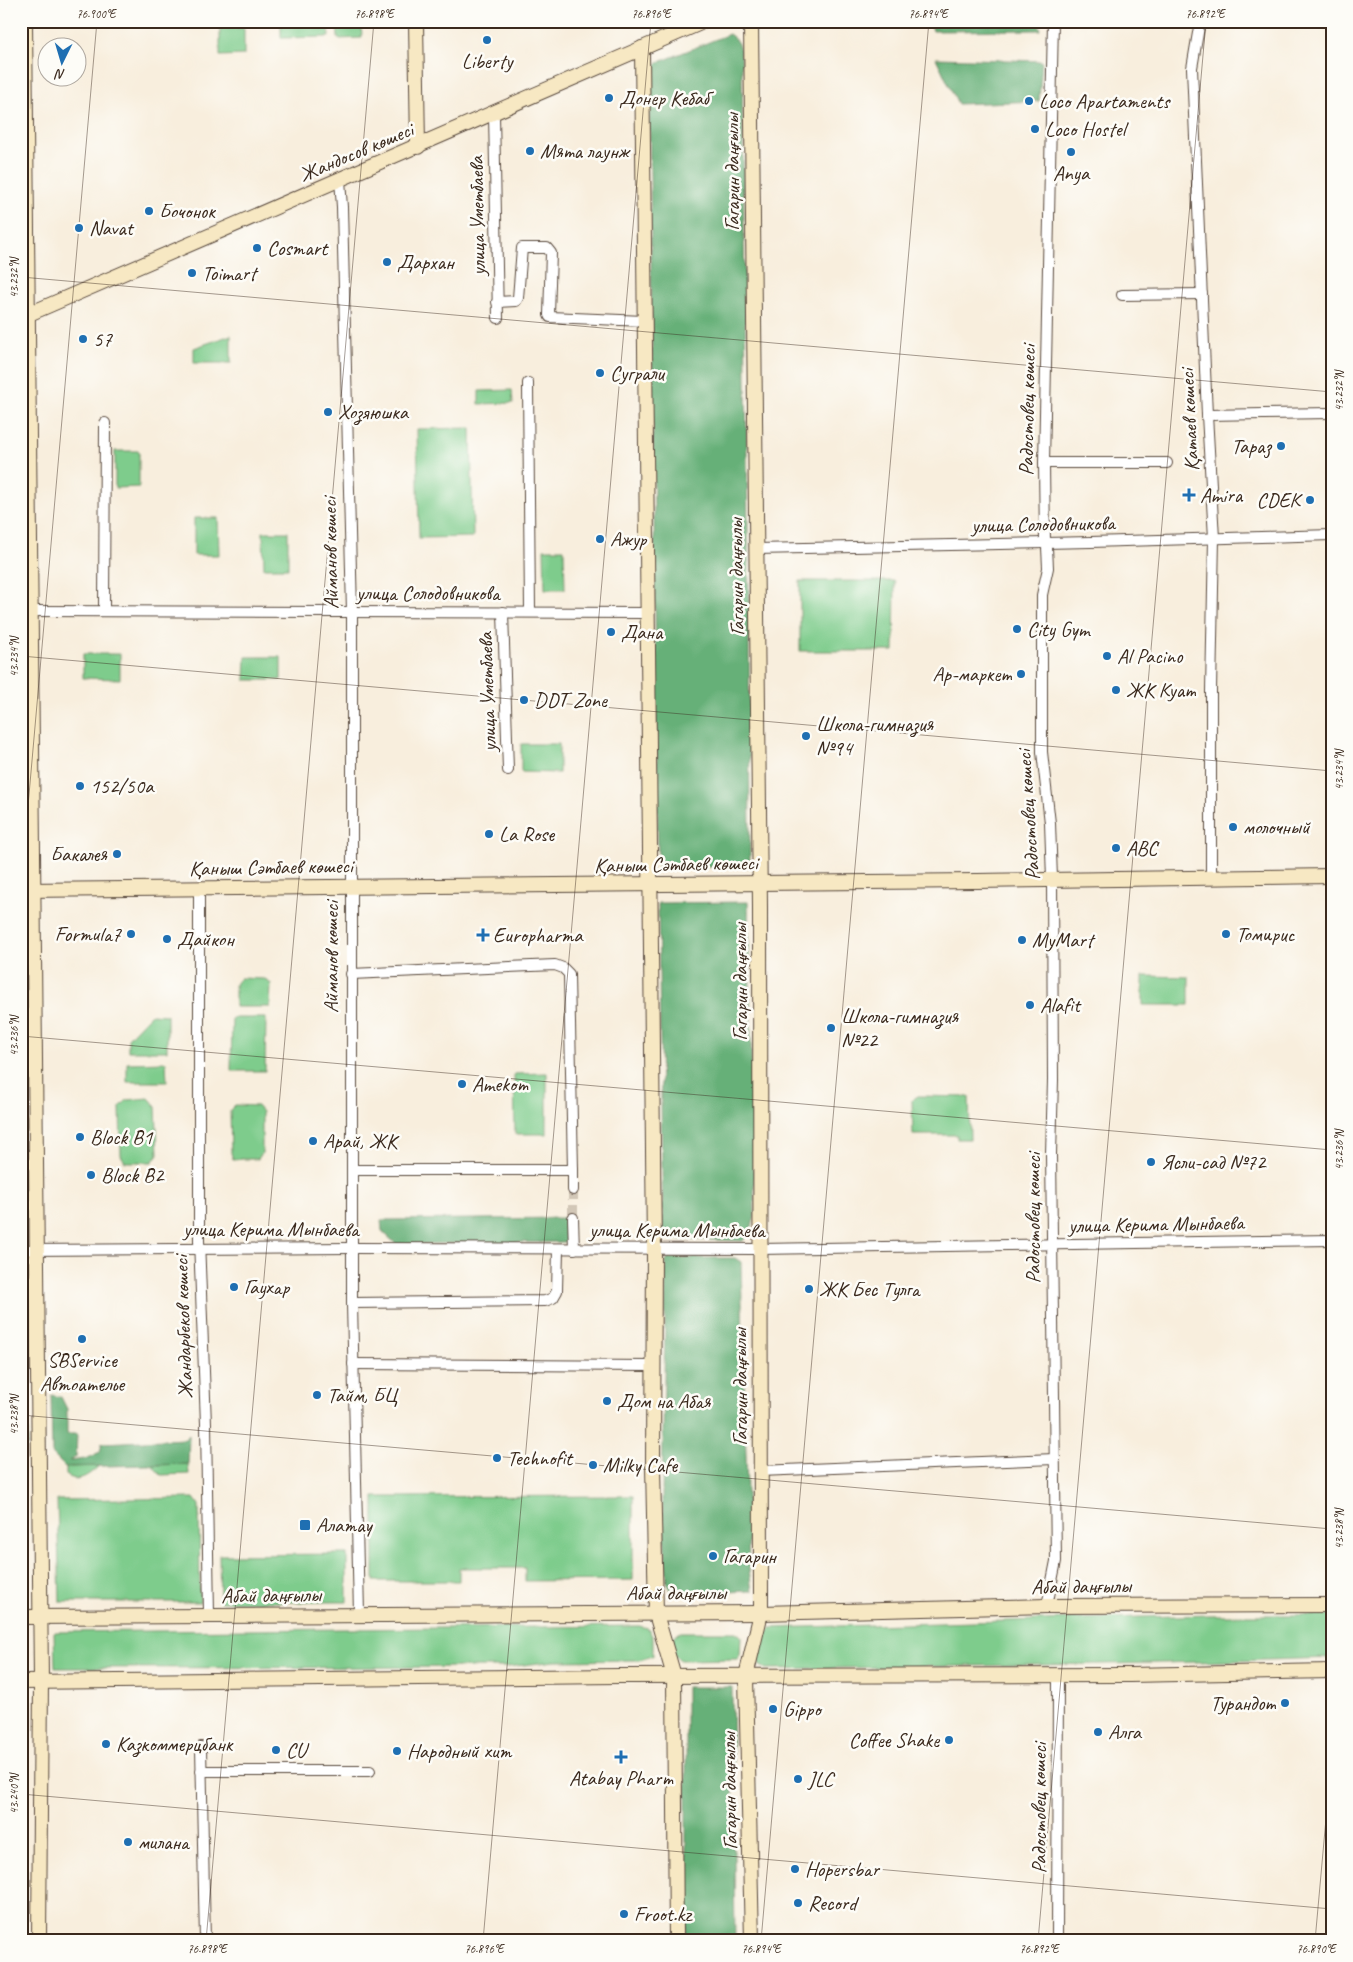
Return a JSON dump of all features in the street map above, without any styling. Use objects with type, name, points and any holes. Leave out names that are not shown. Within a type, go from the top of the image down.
[{"type":"main road","points":[[26,21],[25,316],[30,611],[27,890],[37,1249],[41,1681],[39,1941]]},
{"type":"main road","points":[[416,21],[418,147]]},
{"type":"main road","name":"Жандосов көшесі","points":[[25,316],[705,21]]},
{"type":"main road","name":"Гагарин даңғылы","points":[[751,21],[760,883],[759,1250],[761,1613],[746,1676],[752,1941]]},
{"type":"main road","points":[[642,48],[656,1614],[674,1676],[676,1941]]},
{"type":"main road","name":"Қаныш Сәтбаев көшесі","points":[[27,890],[1332,876]]},
{"type":"main road","name":"Абай даңғылы","points":[[21,1618],[359,1614],[761,1613],[1047,1606],[1332,1604]]},
{"type":"main road","points":[[21,1682],[674,1676],[1058,1675],[1332,1671]]},
{"type":"street","name":"Радостовец көшесі","points":[[1047,1606],[1056,1561],[1052,1243],[1052,879],[1050,823],[1042,752],[1042,595],[1048,568],[1045,542],[1044,462],[1053,21]]},
{"type":"street","name":"Қатаев көшесі","points":[[1200,21],[1192,68],[1214,538],[1211,878]]},
{"type":"street","name":"улица Уметбаева","points":[[494,114],[498,318]]},
{"type":"street","name":"Айманов көшесі","points":[[340,180],[352,612],[350,887],[352,1303],[359,1614]]},
{"type":"street","points":[[497,302],[516,301],[518,298],[522,248],[547,248],[551,252],[550,317],[644,321]]},
{"type":"street","points":[[1122,295],[1202,294]]},
{"type":"street","points":[[528,383],[530,612]]},
{"type":"street","points":[[1207,415],[1332,413]]},
{"type":"street","points":[[104,611],[105,423]]},
{"type":"street","points":[[1044,462],[1167,463]]},
{"type":"street","name":"улица Солодовникова","points":[[756,549],[1332,534]]},
{"type":"street","name":"улица Солодовникова","points":[[30,611],[647,613]]},
{"type":"street","name":"улица Уметбаева","points":[[503,612],[508,770]]},
{"type":"street","name":"Жандарбеков көшесі","points":[[199,888],[199,1248],[206,1424],[209,1616]]},
{"type":"street","points":[[351,974],[555,965],[563,968],[569,974],[573,1190]]},
{"type":"street","points":[[352,1170],[573,1170]]},
{"type":"street","points":[[574,1218],[574,1249]]},
{"type":"street","name":"улица Керима Мынбаева","points":[[21,1250],[352,1248],[759,1250],[1052,1243],[1332,1240]]},
{"type":"street","points":[[352,1303],[545,1300],[553,1298],[557,1291],[558,1249]]},
{"type":"street","points":[[353,1364],[653,1366]]},
{"type":"street","points":[[760,1471],[1055,1458]]},
{"type":"street","name":"Радостовец көшесі","points":[[1057,1941],[1058,1675]]},
{"type":"street","points":[[200,1747],[205,1941]]},
{"type":"street","points":[[201,1771],[370,1771]]},
{"type":"green space","points":[[281,21],[328,21],[329,37],[281,38]]},
{"type":"green space","points":[[337,21],[361,21],[362,38],[338,39]]},
{"type":"green space","points":[[930,21],[1038,21],[1041,30],[933,31]]},
{"type":"green space","points":[[220,28],[244,28],[244,55],[220,56]]},
{"type":"green space","points":[[729,34],[738,44],[741,52],[742,66],[749,612],[750,867],[658,867],[649,89],[651,69],[657,63]]},
{"type":"green space","points":[[936,58],[1042,61],[1039,101],[958,104]]},
{"type":"green space","points":[[231,335],[231,363],[194,363],[194,348]]},
{"type":"green space","points":[[512,390],[513,403],[479,404],[479,391]]},
{"type":"green space","points":[[471,428],[473,537],[419,538],[417,429]]},
{"type":"green space","points":[[115,451],[139,451],[139,487],[115,488]]},
{"type":"green space","points":[[194,518],[218,518],[219,555],[194,555]]},
{"type":"green space","points":[[263,532],[288,532],[288,568],[264,568]]},
{"type":"green space","points":[[544,549],[564,549],[565,589],[545,589]]},
{"type":"green space","points":[[800,581],[895,581],[894,651],[800,651]]},
{"type":"green space","points":[[83,654],[120,654],[120,679],[83,678]]},
{"type":"green space","points":[[246,657],[281,657],[281,680],[245,680]]},
{"type":"green space","points":[[521,744],[559,744],[559,773],[521,772]]},
{"type":"green space","points":[[748,902],[755,1217],[750,1232],[743,1241],[671,1239],[663,1236],[658,903]]},
{"type":"green space","points":[[1143,976],[1189,977],[1189,1005],[1143,1005]]},
{"type":"green space","points":[[240,978],[265,979],[271,984],[270,1007],[235,1007],[235,984]]},
{"type":"green space","points":[[151,1014],[167,1015],[167,1051],[128,1051],[128,1038]]},
{"type":"green space","points":[[232,1018],[266,1018],[265,1071],[231,1071]]},
{"type":"green space","points":[[166,1062],[167,1082],[127,1082],[127,1063]]},
{"type":"green space","points":[[547,1073],[547,1134],[515,1134],[514,1074]]},
{"type":"green space","points":[[918,1096],[969,1097],[970,1139],[957,1139],[957,1135],[913,1135],[912,1100]]},
{"type":"green space","points":[[149,1098],[156,1106],[158,1154],[152,1162],[125,1162],[121,1155],[120,1107],[127,1100]]},
{"type":"green space","points":[[235,1105],[257,1106],[262,1112],[262,1153],[258,1159],[233,1159],[231,1153],[230,1110]]},
{"type":"green space","points":[[565,1218],[568,1242],[396,1244],[382,1231],[381,1220]]},
{"type":"green space","points":[[669,1258],[735,1258],[741,1262],[749,1569],[752,1591],[673,1594],[667,1582],[662,1499],[666,1261]]},
{"type":"green space","points":[[21,1266],[27,1266],[28,1446],[21,1446]]},
{"type":"green space","points":[[51,1395],[61,1397],[67,1409],[67,1434],[77,1434],[76,1457],[70,1461],[85,1459],[100,1452],[102,1443],[185,1439],[189,1435],[188,1464],[65,1467],[52,1454]]},
{"type":"green space","points":[[188,1464],[189,1474],[161,1475],[152,1465]]},
{"type":"green space","points":[[99,1466],[83,1477],[75,1479],[66,1475],[66,1467]]},
{"type":"green space","points":[[633,1496],[633,1580],[525,1581],[525,1568],[459,1568],[459,1581],[374,1581],[374,1497]]},
{"type":"green space","points":[[194,1498],[199,1505],[200,1602],[60,1602],[57,1500]]},
{"type":"green space","points":[[347,1554],[347,1602],[220,1602],[219,1555]]},
{"type":"green space","points":[[1210,1615],[1332,1615],[1332,1658],[1163,1663],[766,1669],[759,1665],[762,1640],[771,1628]]},
{"type":"green space","points":[[639,1626],[648,1628],[653,1638],[653,1656],[639,1660],[554,1661],[508,1667],[55,1668],[54,1632]]},
{"type":"green space","points":[[681,1632],[736,1632],[741,1636],[740,1655],[737,1659],[681,1660],[673,1655],[673,1637]]},
{"type":"green space","points":[[686,1687],[732,1687],[735,1941],[686,1941]]},
{"type":"tunnel","points":[[573,1190],[573,1218]]},
{"type":"place","name":"Liberty","points":[[487,40]]},
{"type":"place","name":"Донер Кебаб","points":[[609,98]]},
{"type":"place","name":"Loco Apartaments","points":[[1029,101]]},
{"type":"place","name":"Loco Hostel","points":[[1035,129]]},
{"type":"place","name":"Мята лаунж","points":[[530,151]]},
{"type":"place","name":"Anya","points":[[1071,152]]},
{"type":"place","name":"Бочонок","points":[[149,211]]},
{"type":"place","name":"Navat","points":[[79,228]]},
{"type":"place","name":"Cosmart","points":[[257,248]]},
{"type":"place","name":"Дархан","points":[[387,262]]},
{"type":"place","name":"Toimart","points":[[192,273]]},
{"type":"place","name":"57","points":[[83,339]]},
{"type":"place","name":"Суграли","points":[[600,373]]},
{"type":"place","name":"Хозяюшка","points":[[328,412]]},
{"type":"place","name":"Тараз","points":[[1281,446]]},
{"type":"place","name":"Amira","points":[[1189,495]]},
{"type":"place","name":"CDEK","points":[[1310,500]]},
{"type":"place","name":"Ажур","points":[[600,539]]},
{"type":"place","name":"City Gym","points":[[1017,629]]},
{"type":"place","name":"Дана","points":[[611,632]]},
{"type":"place","name":"Al Pacino","points":[[1107,656]]},
{"type":"place","name":"Ар-маркет","points":[[1021,674]]},
{"type":"place","name":"ЖК Куат","points":[[1116,690]]},
{"type":"place","name":"DDT Zone","points":[[524,700]]},
{"type":"place","name":"Школа-гимназия №94","points":[[806,736]]},
{"type":"place","name":"152/50a","points":[[80,786]]},
{"type":"place","name":"молочный","points":[[1233,827]]},
{"type":"place","name":"La Rose","points":[[489,834]]},
{"type":"place","name":"ABC","points":[[1116,848]]},
{"type":"place","name":"Бакалея","points":[[117,854]]},
{"type":"place","name":"Formula7","points":[[131,934]]},
{"type":"place","name":"Томирис","points":[[1226,934]]},
{"type":"place","name":"Europharma","points":[[483,935]]},
{"type":"place","name":"Дайкон","points":[[167,939]]},
{"type":"place","name":"MyMart","points":[[1022,940]]},
{"type":"place","name":"Alafit","points":[[1030,1005]]},
{"type":"place","name":"Школа-гимназия №22","points":[[831,1028]]},
{"type":"place","name":"Amekom","points":[[462,1084]]},
{"type":"place","name":"Block B1","points":[[80,1137]]},
{"type":"place","name":"Арай, ЖК","points":[[313,1141]]},
{"type":"place","name":"Ясли-сад №72","points":[[1151,1162]]},
{"type":"place","name":"Block B2","points":[[91,1175]]},
{"type":"place","name":"Гаухар","points":[[234,1287]]},
{"type":"place","name":"ЖК Бес Тулга","points":[[809,1289]]},
{"type":"place","name":"SBService Автоателье","points":[[82,1339]]},
{"type":"place","name":"Тайм, БЦ","points":[[317,1395]]},
{"type":"place","name":"Дом на Абая","points":[[607,1401]]},
{"type":"place","name":"Technofit","points":[[497,1458]]},
{"type":"place","name":"Milky Cafe","points":[[593,1465]]},
{"type":"place","name":"Алатау","points":[[305,1525]]},
{"type":"place","name":"Гагарин","points":[[713,1556]]},
{"type":"place","name":"Турандот","points":[[1285,1703]]},
{"type":"place","name":"Gippo","points":[[773,1709]]},
{"type":"place","name":"Алга","points":[[1098,1732]]},
{"type":"place","name":"Coffee Shake","points":[[949,1740]]},
{"type":"place","name":"Казкоммерцбанк","points":[[106,1744]]},
{"type":"place","name":"CU","points":[[276,1750]]},
{"type":"place","name":"Народный хит","points":[[397,1751]]},
{"type":"place","name":"Atabay Pharm","points":[[621,1757]]},
{"type":"place","name":"JLC","points":[[798,1779]]},
{"type":"place","name":"милана","points":[[128,1842]]},
{"type":"place","name":"Hopersbar","points":[[795,1869]]},
{"type":"place","name":"Record","points":[[798,1903]]},
{"type":"place","name":"Froot.kz","points":[[624,1914]]}]
